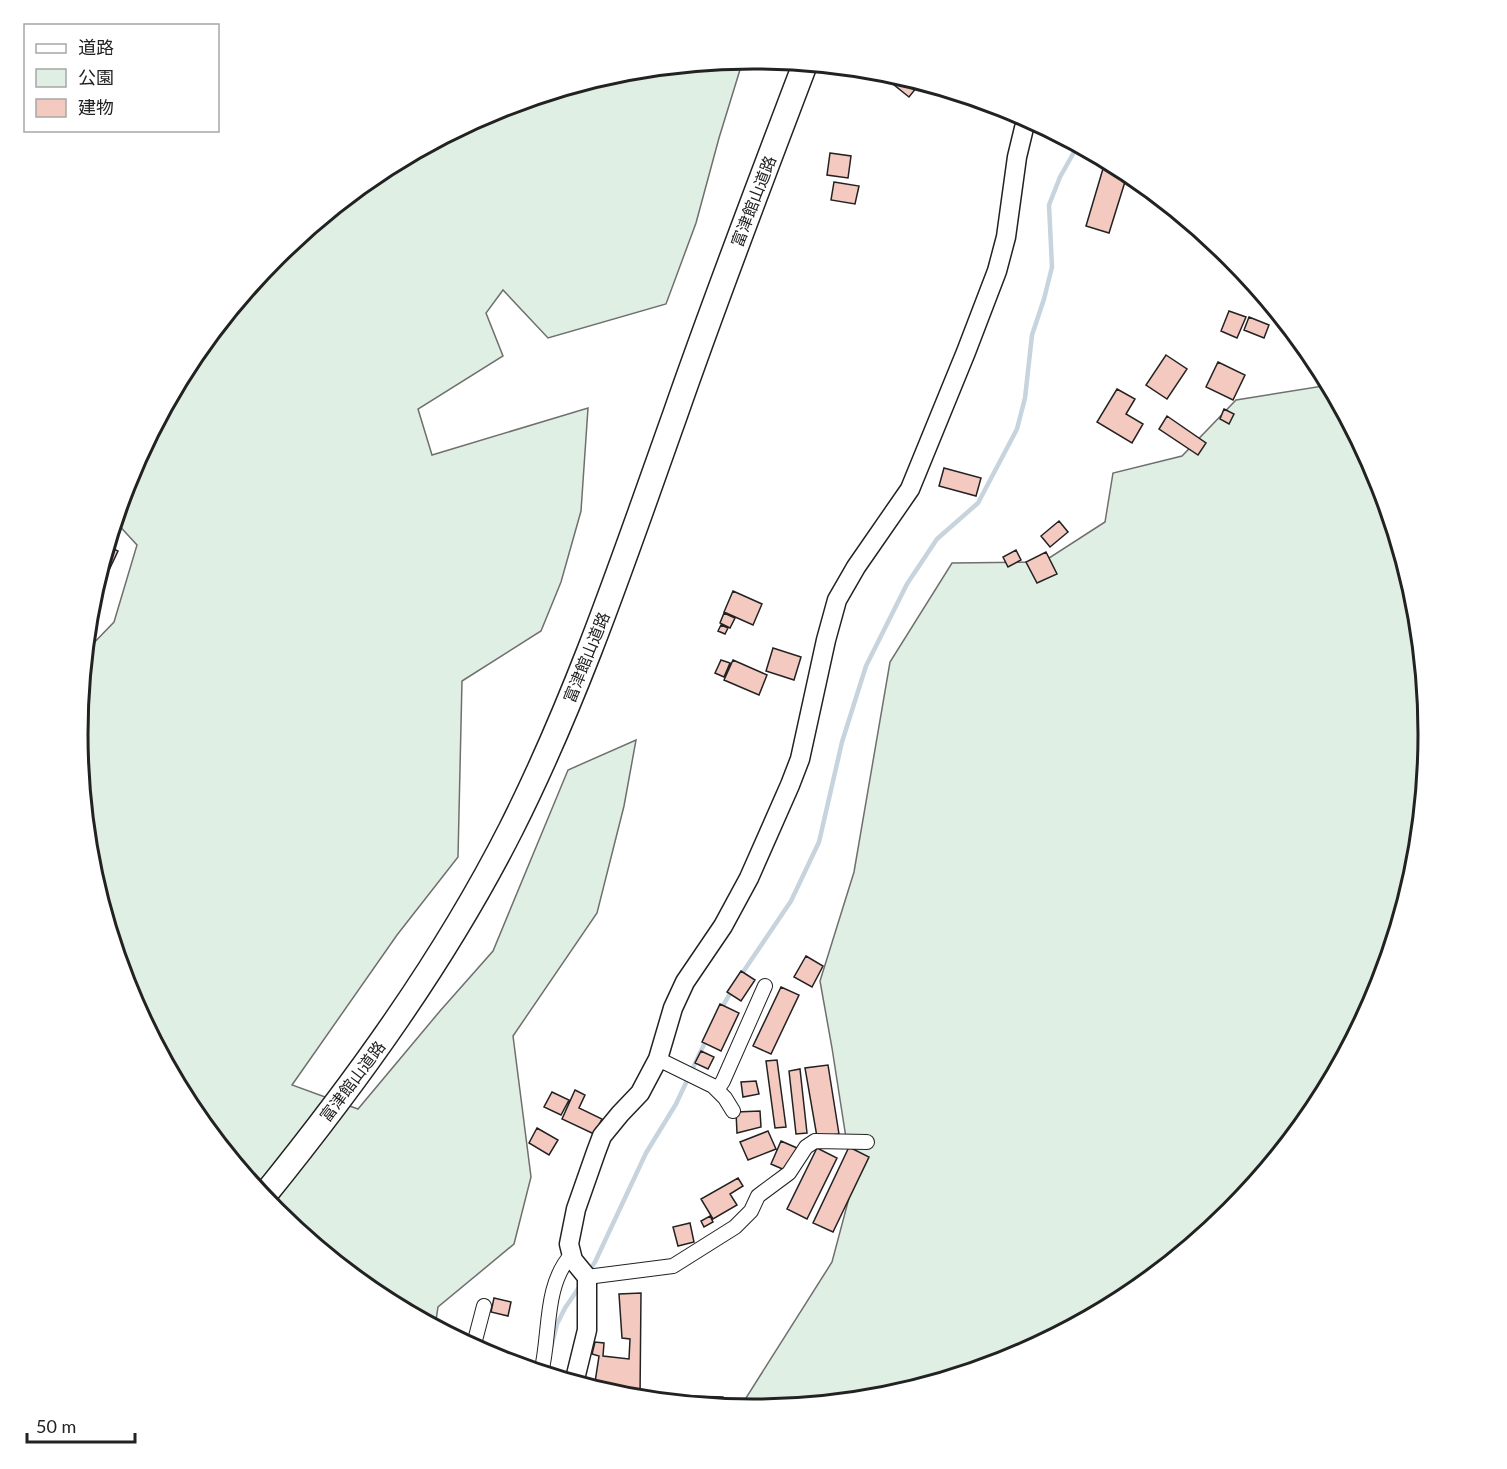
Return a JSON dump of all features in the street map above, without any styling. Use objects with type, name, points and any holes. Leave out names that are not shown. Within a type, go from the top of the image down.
[{"type":"highway","name":"富津館山道路","points":[[268,1189],[390,1031],[452,934],[512,828],[588,656],[714,304],[802,71]]},
{"type":"street","points":[[576,1375],[587,1330],[587,1277],[573,1260],[569,1244],[576,1209],[602,1136],[640,1093],[658,1059],[673,1008],[685,982],[723,926],[749,878],[790,785],[800,759],[837,600],[856,567],[910,489],[966,352],[1000,260],[1006,237],[1017,157],[1024,127]]},
{"type":"street","points":[[717,1090],[765,986]]},
{"type":"street","points":[[658,1059],[713,1086],[725,1098],[733,1111]]},
{"type":"street","points":[[587,1277],[673,1266],[735,1227],[752,1211],[758,1196],[789,1173],[806,1147],[815,1141],[867,1142]]},
{"type":"street","points":[[542,1366],[553,1288],[563,1264],[572,1254]]},
{"type":"street","points":[[476,1338],[484,1306]]},
{"type":"green space","points":[[740,69],[696,223],[666,304],[548,338],[503,290],[486,313],[503,356],[418,409],[432,455],[588,408],[581,511],[561,582],[541,631],[462,681],[458,857],[397,935],[292,1085],[358,1109],[493,951],[568,770],[636,740],[624,806],[597,913],[513,1036],[531,1177],[514,1244],[438,1307],[436,1319],[384,1288],[348,1262],[315,1235],[253,1173],[200,1104],[177,1067],[157,1029],[123,948],[101,864],[94,821],[89,778],[89,691],[95,642],[114,622],[137,545],[121,528],[123,521],[157,440],[200,365],[253,296],[315,234],[348,207],[421,158],[459,138],[540,104],[624,82],[710,70]]},
{"type":"green space","points":[[1320,386],[1350,440],[1368,480],[1384,521],[1406,605],[1418,691],[1418,778],[1413,821],[1406,864],[1384,948],[1350,1029],[1307,1104],[1254,1173],[1192,1235],[1123,1288],[1086,1311],[1008,1349],[967,1365],[926,1377],[840,1394],[797,1399],[745,1400],[832,1262],[853,1183],[820,981],[854,872],[890,662],[952,563],[1043,562],[1105,522],[1113,473],[1182,456],[1236,400]]},
{"type":"building","points":[[893,84],[915,89],[909,97]]},
{"type":"building","points":[[830,153],[851,156],[848,178],[827,175]]},
{"type":"building","points":[[1103,169],[1125,182],[1109,233],[1086,226]]},
{"type":"building","points":[[834,182],[859,186],[855,204],[831,200]]},
{"type":"building","points":[[1229,311],[1246,317],[1237,338],[1221,331]]},
{"type":"building","points":[[1249,317],[1269,325],[1264,338],[1244,330]]},
{"type":"building","points":[[1166,355],[1187,369],[1167,399],[1146,385]]},
{"type":"building","points":[[1218,362],[1245,375],[1233,400],[1206,387]]},
{"type":"building","points":[[1117,389],[1135,399],[1126,414],[1143,424],[1132,443],[1097,422]]},
{"type":"building","points":[[1224,409],[1234,414],[1229,424],[1220,419]]},
{"type":"building","points":[[1167,416],[1206,443],[1198,455],[1159,429]]},
{"type":"building","points":[[944,468],[981,478],[976,496],[939,486]]},
{"type":"building","points":[[1059,521],[1068,532],[1050,547],[1041,536]]},
{"type":"building","points":[[115,549],[118,551],[110,568],[111,562]]},
{"type":"building","points":[[1016,550],[1021,560],[1008,567],[1003,557]]},
{"type":"building","points":[[1046,552],[1057,574],[1037,583],[1026,562]]},
{"type":"building","points":[[733,591],[762,604],[753,625],[724,612]]},
{"type":"building","points":[[724,613],[735,618],[730,628],[720,623]]},
{"type":"building","points":[[721,625],[728,628],[725,634],[718,631]]},
{"type":"building","points":[[773,648],[801,657],[794,680],[766,671]]},
{"type":"building","points":[[721,660],[730,663],[724,677],[715,673]]},
{"type":"building","points":[[733,660],[767,675],[759,695],[724,680]]},
{"type":"building","points":[[806,956],[823,966],[812,987],[794,977]]},
{"type":"building","points":[[741,971],[755,980],[741,1001],[727,992]]},
{"type":"building","points":[[781,987],[799,995],[771,1054],[753,1046]]},
{"type":"building","points":[[720,1004],[739,1013],[721,1051],[702,1042]]},
{"type":"building","points":[[701,1051],[714,1057],[708,1069],[695,1063]]},
{"type":"building","points":[[777,1060],[786,1127],[775,1128],[766,1061]]},
{"type":"building","points":[[828,1065],[839,1134],[817,1137],[805,1068]]},
{"type":"building","points":[[800,1069],[807,1133],[796,1134],[789,1071]]},
{"type":"building","points":[[756,1081],[759,1094],[743,1097],[741,1082]]},
{"type":"building","points":[[575,1090],[585,1095],[579,1108],[602,1119],[594,1134],[562,1119]]},
{"type":"building","points":[[552,1092],[569,1100],[561,1115],[544,1107]]},
{"type":"building","points":[[760,1111],[761,1127],[737,1133],[736,1112]]},
{"type":"building","points":[[537,1128],[558,1140],[549,1155],[529,1143]]},
{"type":"building","points":[[768,1131],[776,1149],[748,1160],[740,1142]]},
{"type":"building","points":[[781,1141],[797,1148],[787,1171],[771,1164]]},
{"type":"building","points":[[849,1147],[869,1157],[833,1232],[813,1223]]},
{"type":"building","points":[[817,1148],[837,1158],[807,1219],[787,1209]]},
{"type":"building","points":[[738,1178],[743,1186],[730,1194],[737,1205],[713,1219],[701,1199]]},
{"type":"building","points":[[710,1216],[713,1222],[704,1227],[701,1221]]},
{"type":"building","points":[[690,1223],[694,1242],[678,1246],[673,1227]]},
{"type":"building","points":[[641,1293],[640,1390],[595,1380],[599,1356],[592,1354],[595,1342],[604,1343],[603,1356],[629,1359],[630,1339],[622,1338],[619,1294]]},
{"type":"building","points":[[494,1298],[511,1302],[508,1316],[491,1312]]},
{"type":"building","points":[[691,1397],[723,1397],[723,1399],[710,1399]]},
{"type":"waterway","points":[[741,975],[791,901],[819,842],[842,742],[866,666],[907,584],[937,539],[978,503],[1017,429],[1025,398],[1032,335],[1052,267],[1049,205],[1060,177],[1074,152]]},
{"type":"waterway","points":[[721,1009],[732,990]]},
{"type":"waterway","points":[[589,1271],[646,1153],[676,1104],[707,1038]]},
{"type":"waterway","points":[[551,1348],[557,1324],[580,1286]]}]
